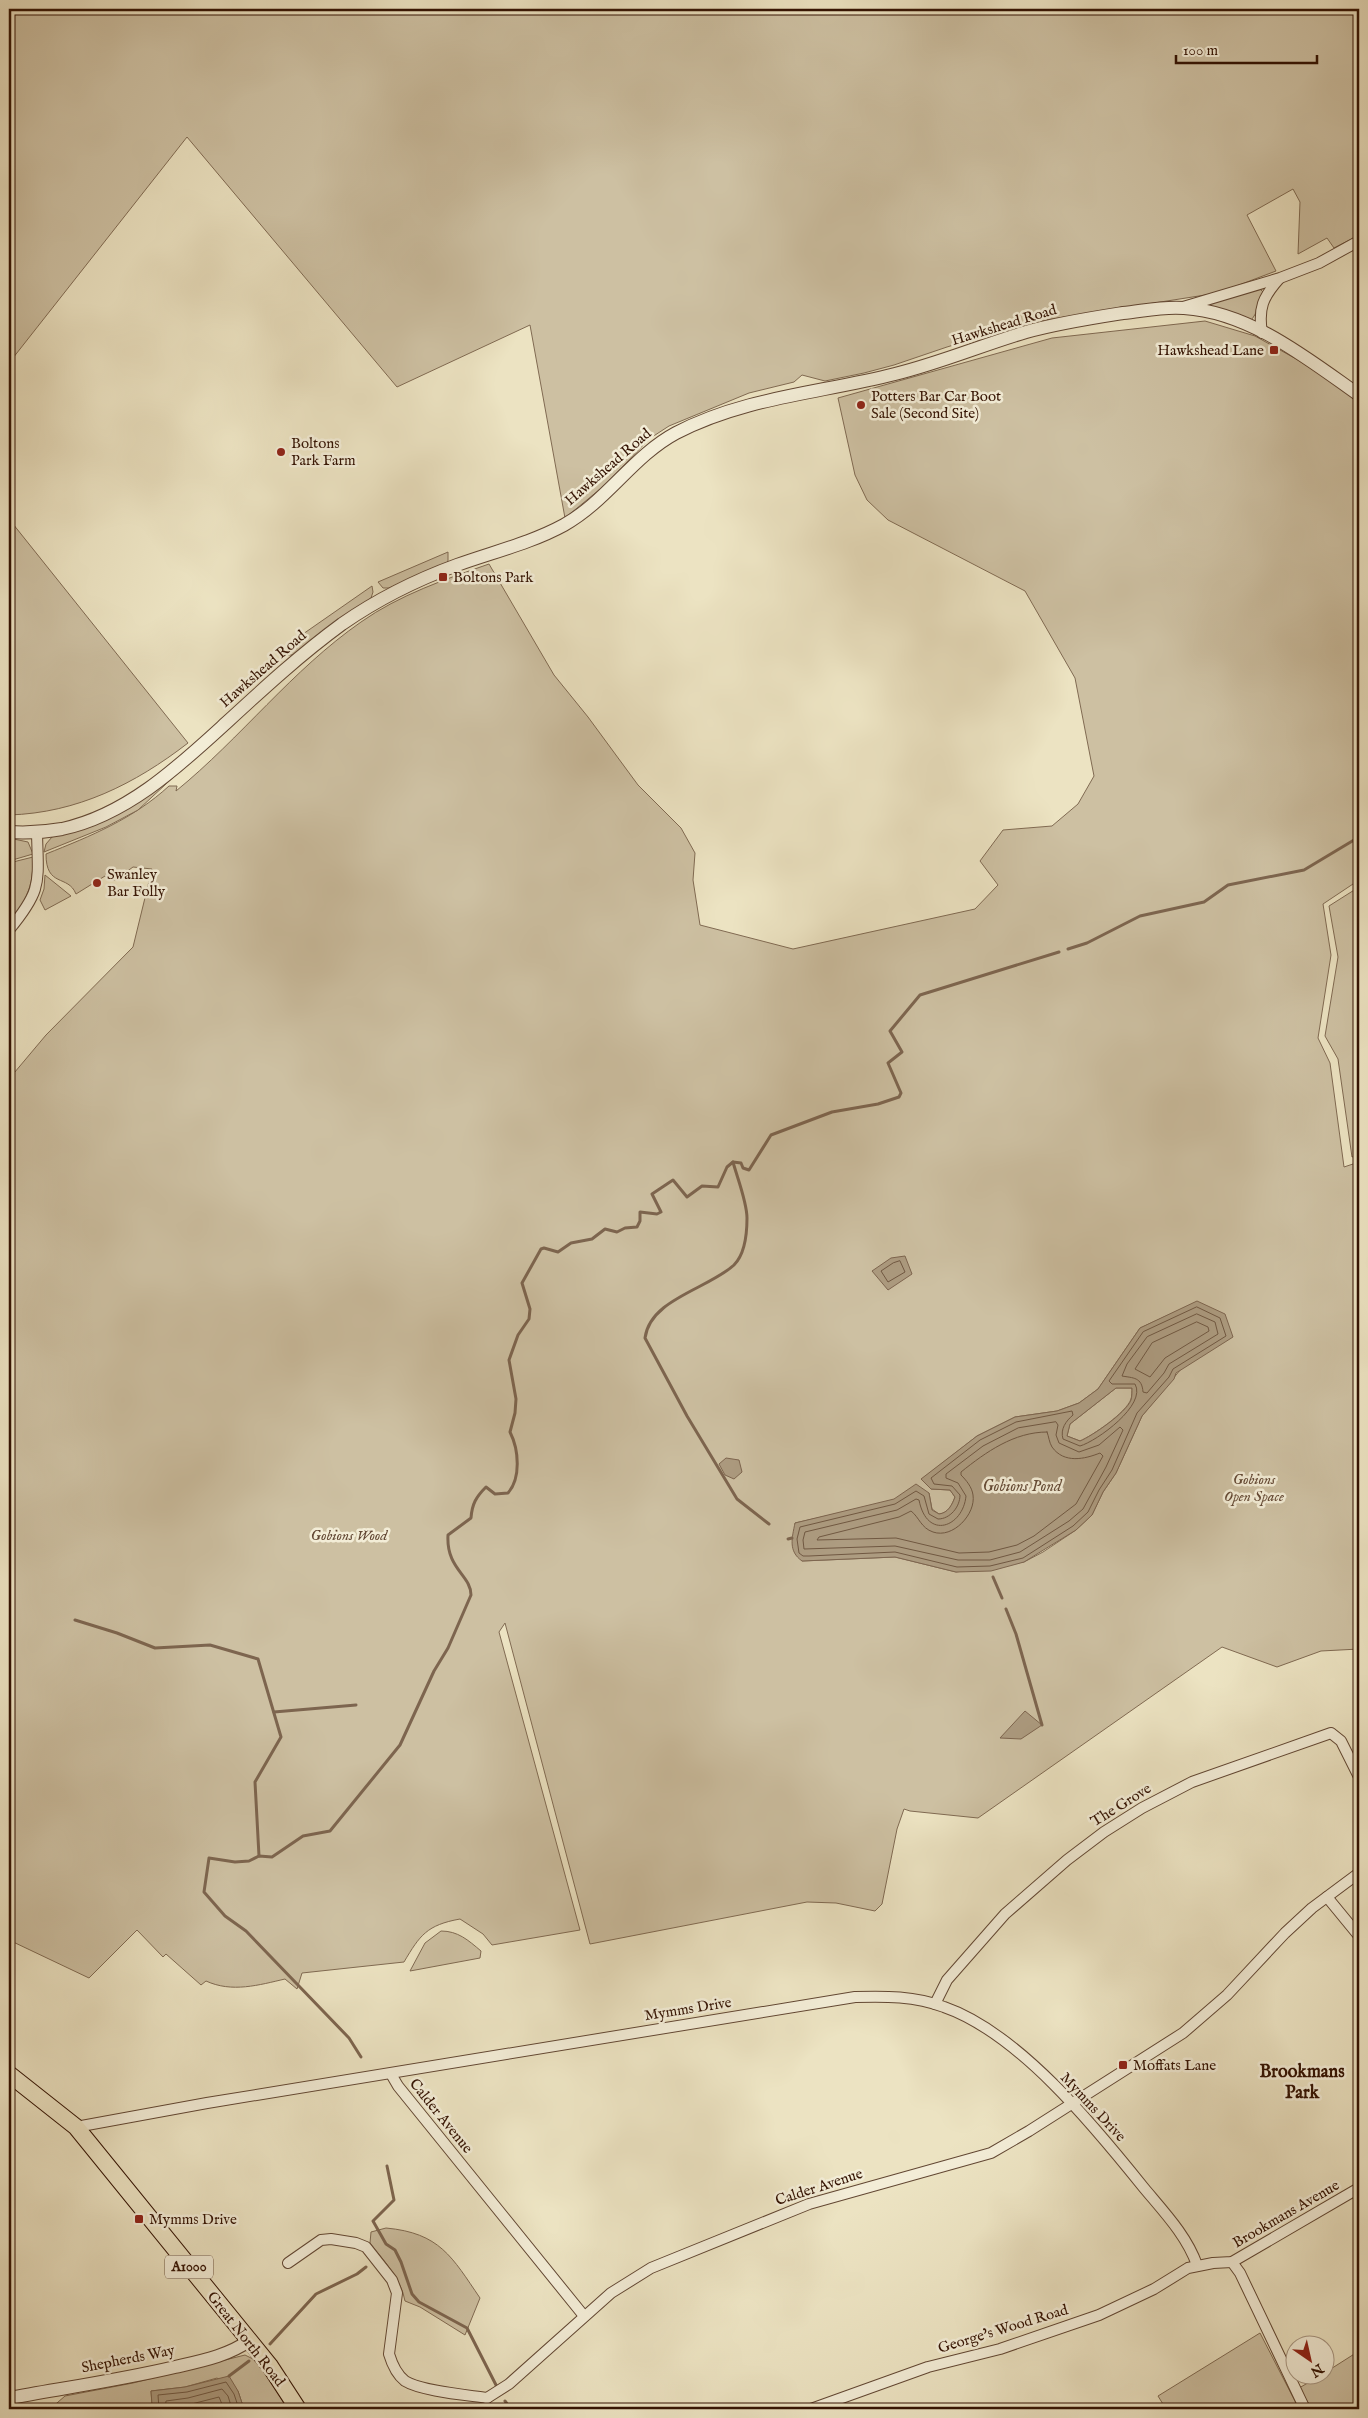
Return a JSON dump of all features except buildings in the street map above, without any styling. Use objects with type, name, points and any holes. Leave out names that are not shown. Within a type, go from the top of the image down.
[{"type":"main road","name":"Great North Road","points":[[9,2074],[76,2127],[250,2340],[270,2366],[298,2409]]},
{"type":"street","points":[[1184,308],[1280,278],[1319,263],[1359,241]]},
{"type":"street","points":[[1262,333],[1260,320],[1262,303],[1280,278]]},
{"type":"street","points":[[1184,308],[1232,320],[1262,333],[1298,352],[1359,395]]},
{"type":"street","name":"Hawkshead Road","points":[[9,832],[37,832],[62,829],[114,810],[182,764],[289,665],[342,624],[406,586],[561,526],[602,498],[660,442],[695,424],[753,403],[899,373],[1026,332],[1098,317],[1184,308]]},
{"type":"street","points":[[9,930],[27,909],[36,893],[39,874],[37,832]]},
{"type":"street","name":"The Grove","points":[[935,2004],[947,1980],[1025,1895],[1104,1832],[1167,1794],[1192,1782],[1331,1733],[1341,1741],[1359,1776]]},
{"type":"street","points":[[1071,2104],[1164,2046],[1205,2016],[1250,1973],[1285,1933],[1327,1897],[1359,1873]]},
{"type":"street","points":[[1327,1897],[1359,1936]]},
{"type":"street","name":"Mymms Drive","points":[[76,2127],[855,1997],[901,1997],[935,2004],[972,2020],[1003,2040],[1030,2062],[1071,2104],[1130,2170],[1184,2238],[1197,2265]]},
{"type":"street","name":"Calder Avenue","points":[[391,2074],[398,2086],[584,2316]]},
{"type":"street","name":"Calder Avenue","points":[[487,2404],[611,2293],[651,2268],[809,2204],[991,2153],[1071,2104]]},
{"type":"street","name":"Brookmans Avenue","points":[[1197,2265],[1232,2262],[1359,2188]]},
{"type":"street","points":[[288,2263],[321,2240],[331,2238],[356,2243],[366,2248],[392,2280],[397,2292],[389,2354],[400,2376],[413,2385],[487,2404]]},
{"type":"street","points":[[1232,2262],[1240,2273],[1305,2409]]},
{"type":"street","name":"George's Wood Road","points":[[811,2409],[928,2368],[1000,2349],[1099,2315],[1154,2289],[1188,2268],[1197,2265]]},
{"type":"street","name":"Shepherds Way","points":[[9,2398],[129,2378],[200,2361],[237,2350],[250,2340]]},
{"type":"green space","points":[[9,9],[1359,9],[1359,235],[1334,248],[1327,238],[1298,254],[1300,202],[1293,189],[1247,215],[1276,271],[1218,293],[1026,323],[864,373],[825,381],[802,375],[794,382],[749,393],[669,426],[649,439],[605,485],[565,518],[530,325],[397,387],[187,137],[9,363]]},
{"type":"green space","points":[[1260,289],[1264,293],[1255,315],[1250,321],[1208,307],[1208,303]]},
{"type":"green space","points":[[1205,321],[1255,336],[1298,360],[1359,400],[1359,880],[1323,904],[1331,955],[1318,1038],[1330,1063],[1344,1167],[1359,1162],[1359,1649],[1321,1651],[1277,1667],[1222,1647],[978,1818],[904,1809],[897,1829],[882,1904],[875,1911],[836,1903],[807,1902],[590,1944],[505,1623],[499,1632],[580,1930],[492,1945],[483,1934],[460,1919],[449,1921],[432,1928],[420,1938],[404,1962],[302,1973],[297,1989],[285,1979],[245,1987],[226,1987],[206,1981],[201,1985],[166,1954],[163,1957],[137,1930],[89,1978],[9,1940],[9,1079],[46,1035],[133,947],[152,869],[133,867],[115,880],[108,880],[105,876],[76,894],[68,884],[53,876],[50,872],[46,854],[111,826],[141,808],[169,786],[177,786],[176,791],[223,749],[312,661],[376,612],[423,588],[489,564],[554,675],[588,717],[638,785],[681,828],[695,853],[693,880],[700,925],[793,949],[975,909],[998,885],[980,861],[1003,830],[1052,826],[1078,804],[1094,776],[1075,678],[1025,591],[888,520],[867,500],[855,475],[838,398],[1052,338]],"holes":[[[1197,1302],[1181,1369],[1142,1416],[1116,1473],[1103,1492],[1092,1515],[1076,1530],[1024,1562],[956,1572],[895,1557],[802,1561],[795,1523],[929,1493],[932,1509],[939,1514],[945,1512],[951,1506],[955,1497],[950,1490],[931,1489],[922,1479],[977,1436],[1015,1417],[1057,1411],[1079,1403],[1098,1389],[1140,1328]]]},
{"type":"green space","points":[[9,519],[188,743],[147,771],[104,794],[58,809],[9,815]]},
{"type":"green space","points":[[448,552],[448,561],[444,565],[389,588],[383,588],[378,582]]},
{"type":"green space","points":[[372,586],[371,598],[294,655],[287,655],[280,650]]},
{"type":"green space","points":[[180,771],[138,810],[106,827],[44,852],[46,844],[52,837]]},
{"type":"green space","points":[[9,838],[28,842],[33,854],[9,861]]},
{"type":"green space","points":[[33,857],[32,877],[28,892],[25,900],[9,922],[9,863]]},
{"type":"green space","points":[[45,875],[71,896],[45,910],[40,900],[44,889]]},
{"type":"green space","points":[[1359,887],[1359,1155],[1352,1157],[1338,1059],[1325,1036],[1338,957],[1329,906]]},
{"type":"green space","points":[[1116,1388],[1132,1388],[1132,1395],[1128,1404],[1116,1417],[1080,1441],[1067,1436],[1070,1424]]},
{"type":"green space","points":[[441,1931],[458,1934],[467,1940],[481,1951],[480,1958],[410,1971],[425,1943]]},
{"type":"green space","points":[[386,2228],[420,2235],[443,2250],[461,2270],[480,2298],[465,2335],[420,2307],[405,2301],[396,2277],[370,2243],[371,2232]]},
{"type":"green space","points":[[1260,2333],[1299,2409],[1166,2409],[1158,2396]]},
{"type":"green space","points":[[1359,2351],[1359,2409],[1312,2409],[1299,2388],[1302,2386],[1336,2386],[1336,2366]]},
{"type":"green space","points":[[245,2355],[257,2361],[288,2409],[244,2409],[238,2391],[217,2378],[185,2387],[151,2391],[152,2405],[155,2409],[50,2409],[65,2396],[133,2383]]},
{"type":"water","points":[[905,1256],[912,1274],[888,1290],[872,1271],[891,1258]]},
{"type":"water","name":"Gobions Pond","points":[[1197,1301],[1225,1314],[1233,1337],[1176,1373],[1174,1379],[1142,1416],[1116,1473],[1103,1492],[1092,1515],[1076,1530],[1024,1562],[991,1571],[956,1572],[895,1557],[802,1561],[795,1553],[792,1544],[795,1523],[894,1499],[916,1484],[929,1493],[932,1510],[939,1514],[945,1512],[951,1506],[955,1497],[950,1490],[931,1489],[921,1479],[977,1436],[1015,1417],[1057,1411],[1079,1403],[1098,1389],[1140,1328]],"holes":[[[1116,1388],[1132,1388],[1131,1399],[1128,1405],[1108,1424],[1080,1441],[1067,1436],[1070,1424]]]},
{"type":"water","points":[[726,1458],[739,1460],[742,1472],[734,1479],[725,1475],[719,1464]]},
{"type":"water","points":[[1025,1711],[1042,1725],[1021,1739],[1000,1738]]},
{"type":"water","points":[[229,2376],[238,2391],[244,2409],[155,2409],[152,2405],[151,2391],[185,2387]]},
{"type":"waterway","points":[[1068,949],[1087,943],[1140,916],[1204,902],[1228,885],[1304,870],[1359,837]]},
{"type":"waterway","points":[[361,2057],[349,2038],[246,1931],[225,1916],[204,1892],[209,1858],[235,1862],[249,1861],[259,1856],[272,1857],[303,1836],[330,1831],[400,1745],[434,1671],[448,1648],[471,1595],[467,1582],[454,1564],[448,1547],[448,1535],[471,1518],[475,1501],[486,1487],[495,1494],[508,1493],[515,1480],[517,1455],[510,1432],[515,1413],[516,1399],[509,1360],[518,1335],[529,1319],[530,1309],[522,1283],[541,1249],[544,1248],[558,1252],[571,1243],[592,1239],[605,1229],[617,1232],[625,1228],[637,1227],[640,1221],[640,1212],[657,1214],[661,1212],[652,1194],[673,1180],[687,1197],[702,1186],[718,1187],[727,1167],[733,1162],[741,1163],[743,1168],[749,1170],[771,1135],[832,1112],[878,1104],[899,1097],[901,1093],[888,1063],[902,1052],[890,1031],[920,995],[1059,952]]},
{"type":"waterway","points":[[733,1162],[747,1212],[746,1236],[741,1255],[734,1265],[723,1273],[669,1304],[657,1314],[649,1325],[645,1338],[687,1416],[737,1499],[769,1524]]},
{"type":"waterway","points":[[788,1539],[792,1538]]},
{"type":"waterway","points":[[993,1577],[1002,1598]]},
{"type":"waterway","points":[[1006,1609],[1016,1634],[1042,1725]]},
{"type":"waterway","points":[[75,1620],[117,1633],[155,1648],[210,1645],[258,1659],[281,1737],[255,1782],[259,1856]]},
{"type":"waterway","points":[[274,1712],[356,1705]]},
{"type":"waterway","points":[[387,2166],[394,2200],[373,2221],[386,2244],[395,2250],[412,2294],[419,2302],[467,2328],[496,2385]]},
{"type":"waterway","points":[[270,2344],[316,2294],[357,2274],[366,2267]]},
{"type":"waterway","points":[[229,2376],[249,2361]]},
{"type":"waterway","points":[[505,2401],[511,2409]]},
{"type":"place","name":"Hawkshead Lane","points":[[1274,350]]},
{"type":"place","name":"Potters Bar Car Boot Sale (Second Site)","points":[[861,405]]},
{"type":"place","name":"Boltons Park Farm","points":[[281,452]]},
{"type":"place","name":"Boltons Park","points":[[443,577]]},
{"type":"place","name":"Swanley Bar Folly","points":[[97,883]]},
{"type":"place","name":"Moffats Lane","points":[[1123,2065]]},
{"type":"place","name":"Mymms Drive","points":[[139,2219]]},
{"type":"district","name":"Brookmans Park","points":[[1302,2082]]},
{"type":"park label","name":"Gobions Open Space","points":[[1254,1488]]},
{"type":"park label","name":"Gobions Wood","points":[[349,1535]]}]
